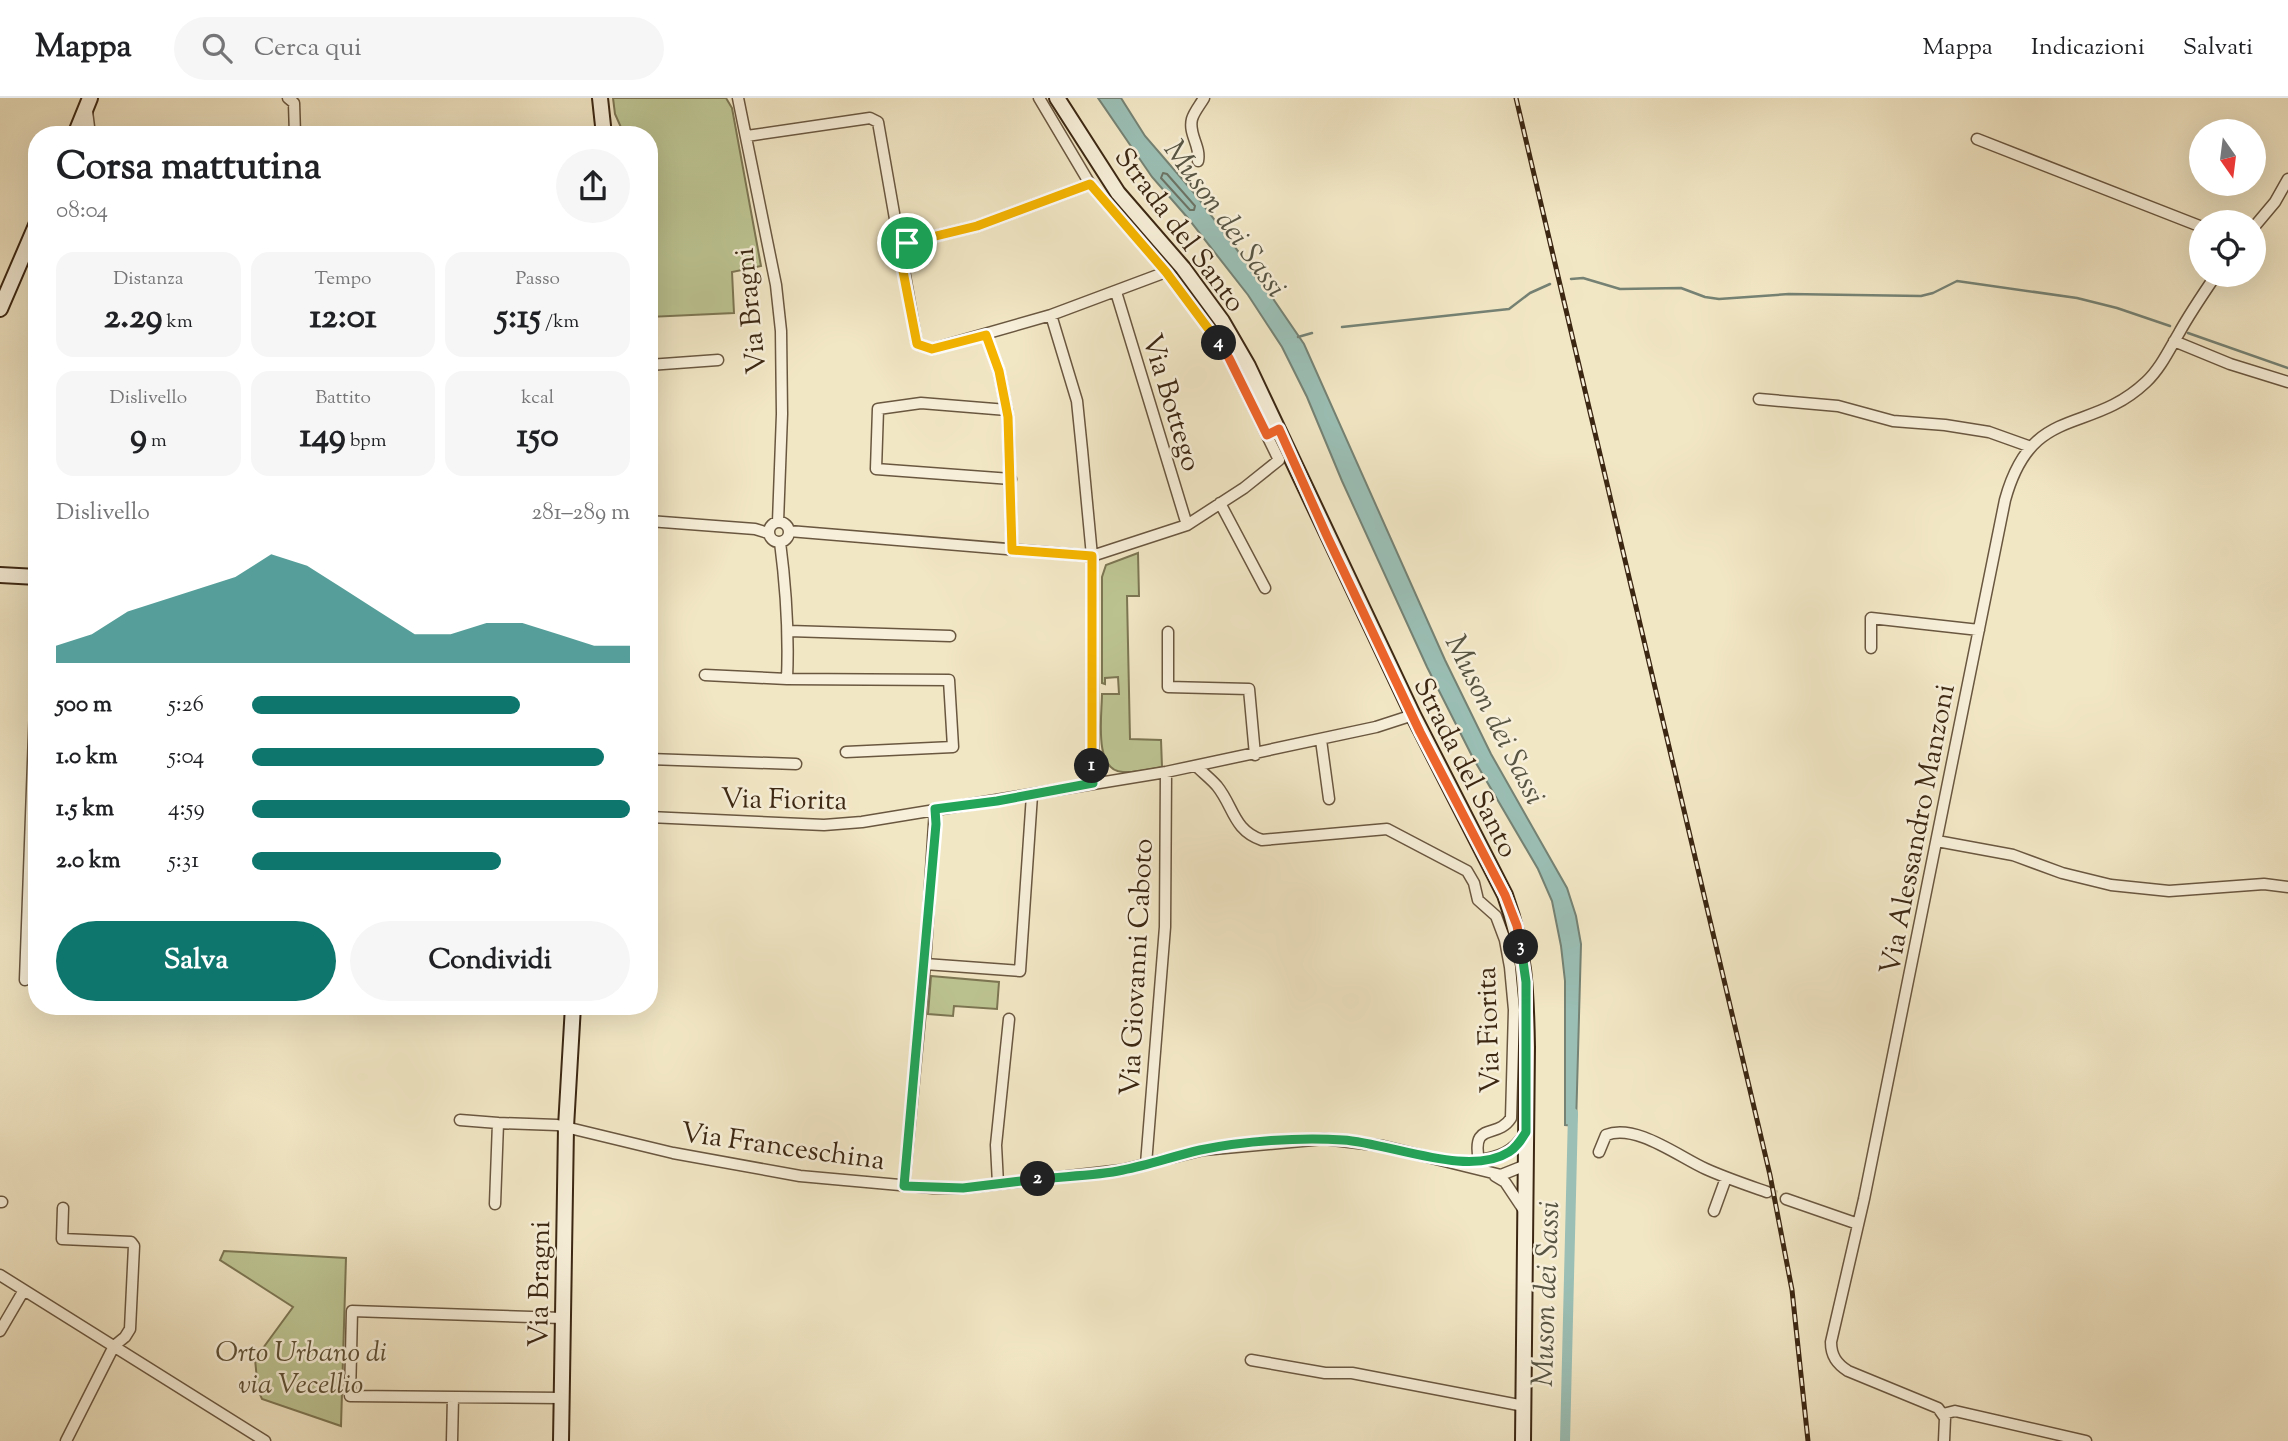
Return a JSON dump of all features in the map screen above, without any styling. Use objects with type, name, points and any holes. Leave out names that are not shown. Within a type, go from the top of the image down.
[{"type":"main road","points":[[592,98],[593,126]]},
{"type":"main road","points":[[600,98],[603,126]]},
{"type":"main road","name":"Strada del Santo","points":[[1057,98],[1118,193],[1183,268],[1222,321],[1248,366],[1273,432],[1505,895],[1517,926],[1526,982],[1523,1441]]},
{"type":"main road","points":[[78,126],[87,101]]},
{"type":"main road","points":[[0,309],[28,244]]},
{"type":"main road","points":[[0,575],[28,577]]},
{"type":"main road","name":"Via Bragni","points":[[561,1441],[566,1127],[572,1015]]},
{"type":"street","points":[[288,98],[294,103],[295,126]]},
{"type":"street","name":"Via Bragni","points":[[738,98],[776,285],[781,331],[782,414],[778,522]]},
{"type":"street","name":"Strada del Santo","points":[[1040,98],[1090,184],[1202,318],[1273,432],[1279,460],[1220,503]]},
{"type":"street","points":[[1198,161],[1199,148],[1191,126],[1195,112],[1204,98]]},
{"type":"street","points":[[87,101],[89,126]]},
{"type":"street","points":[[747,136],[870,118],[878,122],[917,344],[932,349],[1051,314],[1166,272]]},
{"type":"street","points":[[1977,139],[2189,222]]},
{"type":"street","points":[[1070,151],[1085,141]]},
{"type":"street","points":[[2266,213],[2288,179]]},
{"type":"street","points":[[898,245],[977,226],[1090,184]]},
{"type":"street","points":[[1130,231],[1142,221]]},
{"type":"street","name":"Via Alessandro Manzoni","points":[[1942,1414],[1933,1405],[1848,1371],[1832,1355],[1830,1342],[1858,1224],[2010,483],[2022,458],[2040,438],[2061,425],[2109,407],[2132,394],[2157,370],[2208,287]]},
{"type":"street","name":"Via Bottego","points":[[1116,292],[1187,525]]},
{"type":"street","points":[[1051,314],[1077,401],[1092,556],[1093,783]]},
{"type":"street","points":[[986,335],[999,371],[1007,410],[1012,550]]},
{"type":"street","points":[[2174,341],[2231,364],[2288,382]]},
{"type":"street","points":[[658,364],[718,360]]},
{"type":"street","points":[[1759,399],[1838,406],[1893,421],[1989,432],[2031,447]]},
{"type":"street","points":[[1007,410],[921,403],[878,409],[876,469],[1011,479]]},
{"type":"street","points":[[789,531],[1092,556],[1187,525],[1220,503],[1265,588]]},
{"type":"street","points":[[658,522],[755,530],[768,533],[772,540],[780,542],[787,539],[789,531],[786,524],[778,522],[771,526],[768,533]]},
{"type":"street","points":[[780,542],[789,631],[788,679]]},
{"type":"street","points":[[1871,648],[1871,618],[1979,630]]},
{"type":"street","points":[[789,631],[950,636]]},
{"type":"street","points":[[1168,632],[1168,687],[1249,689],[1255,755]]},
{"type":"street","points":[[705,675],[788,679],[949,680],[953,747],[846,752]]},
{"type":"street","name":"Via Fiorita","points":[[658,817],[824,825],[862,822],[1255,755],[1376,727],[1413,715]]},
{"type":"street","points":[[1321,740],[1329,799]]},
{"type":"street","points":[[658,759],[796,764]]},
{"type":"street","name":"Via Fiorita","points":[[1196,766],[1217,786],[1242,829],[1250,836],[1262,840],[1387,830],[1467,871],[1474,883],[1478,900],[1496,916],[1505,940],[1514,1003],[1511,1118],[1504,1127],[1484,1131],[1480,1136],[1477,1147],[1479,1161]]},
{"type":"street","name":"Via Giovanni Caboto","points":[[1146,1164],[1165,927],[1166,772]]},
{"type":"street","points":[[925,964],[1020,971],[1032,795]]},
{"type":"street","points":[[904,1186],[925,964],[935,809]]},
{"type":"street","points":[[1937,841],[2014,855],[2089,881],[2125,887],[2169,891],[2264,884],[2288,887]]},
{"type":"street","points":[[25,980],[28,898]]},
{"type":"street","points":[[998,1184],[996,1145],[1009,1019]]},
{"type":"street","points":[[460,1120],[566,1127]]},
{"type":"street","name":"Via Bragni","points":[[495,1204],[498,1123]]},
{"type":"street","name":"Via Franceschina","points":[[566,1127],[673,1153],[800,1176],[933,1188],[998,1184],[1122,1170],[1227,1146],[1324,1139],[1364,1142],[1501,1175],[1525,1165]]},
{"type":"street","points":[[1501,1156],[1518,1144],[1526,1132]]},
{"type":"street","points":[[1599,1152],[1606,1135],[1621,1133],[1644,1137],[1726,1178],[1767,1192]]},
{"type":"street","points":[[1501,1156],[1525,1165]]},
{"type":"street","name":"Via Franceschina","points":[[1451,1162],[1479,1161],[1501,1156]]},
{"type":"street","name":"Via Franceschina","points":[[1488,1172],[1505,1182],[1526,1212]]},
{"type":"street","points":[[1714,1211],[1726,1178]]},
{"type":"street","points":[[1786,1199],[1858,1224]]},
{"type":"street","points":[[63,1208],[62,1239],[131,1242],[134,1246],[130,1329],[114,1346],[66,1441]]},
{"type":"street","points":[[0,1275],[264,1441]]},
{"type":"street","points":[[0,1331],[24,1290]]},
{"type":"street","points":[[561,1398],[349,1396],[352,1311],[562,1318]]},
{"type":"street","points":[[1251,1360],[1325,1373],[1352,1373],[1524,1406]]},
{"type":"street","points":[[452,1441],[453,1397]]},
{"type":"street","points":[[1944,1441],[1945,1424],[1942,1414],[1955,1411],[2086,1441]]},
{"type":"green space","points":[[613,98],[726,98],[732,108],[761,266],[732,272],[734,313],[658,317],[658,126],[620,126],[615,114]]},
{"type":"green space","points":[[1138,553],[1139,596],[1127,596],[1130,739],[1161,740],[1162,767],[1123,772],[1113,769],[1107,762],[1101,740],[1102,694],[1119,694],[1118,677],[1105,678],[1105,684],[1102,683],[1102,577],[1106,565]]},
{"type":"green space","points":[[931,976],[999,982],[997,1009],[954,1006],[953,1016],[928,1014]]},
{"type":"green space","name":"Orto Urbano di via Vecellio","points":[[224,1251],[346,1258],[341,1426],[262,1399],[258,1390],[255,1359],[293,1307],[220,1260]]},
{"type":"water","points":[[1098,98],[1121,98],[1145,136],[1195,194],[1304,344],[1445,660],[1491,754],[1567,888],[1581,944],[1576,1126],[1565,1125],[1565,981],[1561,946],[1552,901],[1538,869],[1473,758],[1427,667],[1342,481],[1307,397],[1282,347],[1248,295],[1152,177]]},
{"type":"waterway","points":[[1571,279],[1583,278],[1620,289],[1681,288],[1719,299],[1789,294],[1921,296],[1957,281],[2077,298],[2170,326]]},
{"type":"waterway","points":[[1342,327],[1509,309],[1530,293],[1550,284]]},
{"type":"waterway","points":[[1298,337],[1312,333]]},
{"type":"waterway","points":[[2188,333],[2288,368]]},
{"type":"waterway","name":"Muson dei Sassi","points":[[1565,1441],[1573,1113]]},
{"type":"tunnel","points":[[1767,1192],[1786,1199]]},
{"type":"railway","points":[[1516,98],[1770,1175],[1792,1290],[1808,1441]]},
{"type":"route","points":[[1090,184],[1202,318],[1229,358],[1267,435],[1279,429],[1327,536],[1413,715],[1505,895],[1517,926],[1526,982],[1526,1132],[1511,1151],[1501,1156],[1467,1163],[1451,1162],[1364,1142],[1324,1139],[1227,1146],[1122,1170],[963,1188],[904,1186],[925,964],[935,809],[997,801],[1093,783],[1092,556],[1012,550],[1008,417],[999,371],[986,335],[932,349],[917,344],[898,245],[907,243],[977,226],[1090,184]]}]
